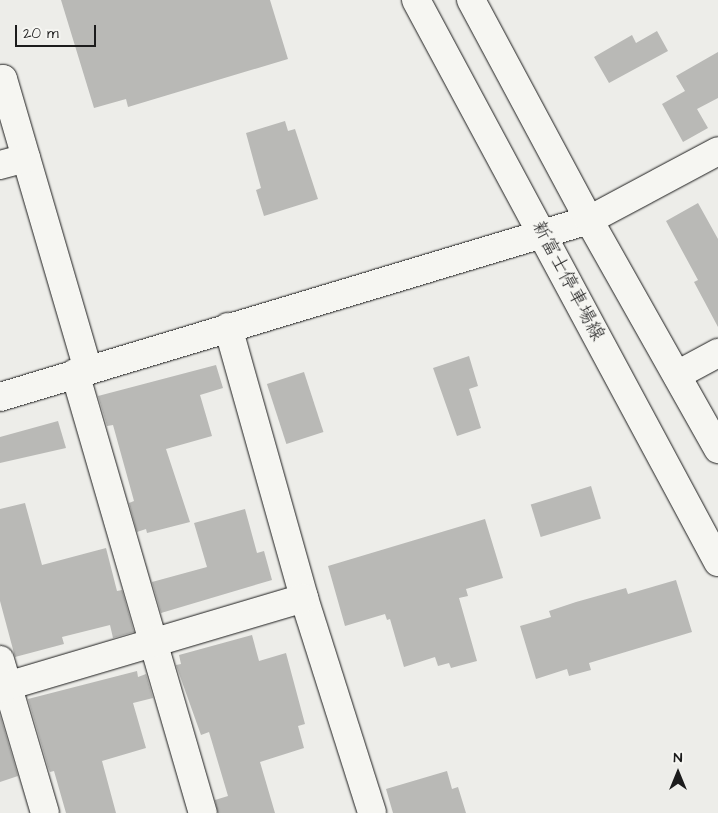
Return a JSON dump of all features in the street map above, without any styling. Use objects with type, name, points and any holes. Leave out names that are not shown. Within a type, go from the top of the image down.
[{"type":"street","name":"新富士停車場線","points":[[416,0],[718,562]]},
{"type":"street","points":[[471,0],[589,220],[718,449]]},
{"type":"street","points":[[0,80],[3,79],[26,158],[152,643],[203,813]]},
{"type":"street","points":[[0,397],[589,220],[718,151]]},
{"type":"street","points":[[0,165],[26,158]]},
{"type":"street","points":[[228,327],[304,598],[372,813]]},
{"type":"street","points":[[678,375],[718,353]]},
{"type":"street","points":[[45,813],[2,678],[152,643],[304,598]]},
{"type":"building","points":[[61,0],[270,0],[288,59],[128,107],[126,99],[94,108]]},
{"type":"building","points":[[657,31],[668,51],[609,83],[594,57],[632,35],[636,43]]},
{"type":"building","points":[[718,52],[718,98],[697,109],[708,128],[683,142],[662,104],[685,91],[676,76]]},
{"type":"building","points":[[285,121],[288,131],[295,129],[318,199],[264,216],[256,190],[261,188],[246,133]]},
{"type":"building","points":[[698,203],[718,239],[718,327],[694,282],[698,280],[666,221]]},
{"type":"building","points":[[469,356],[478,386],[469,389],[481,428],[457,436],[433,368]]},
{"type":"building","points":[[216,365],[223,388],[200,395],[212,436],[166,449],[190,522],[147,533],[146,529],[137,532],[129,503],[134,501],[113,425],[107,426],[98,396]]},
{"type":"building","points":[[304,372],[323,432],[286,444],[267,384]]},
{"type":"building","points":[[58,421],[66,448],[0,463],[0,437]]},
{"type":"building","points":[[591,486],[601,519],[541,537],[531,504]]},
{"type":"building","points":[[25,503],[42,565],[106,548],[117,591],[122,590],[134,632],[113,638],[110,625],[62,637],[64,644],[15,657],[0,601],[0,509]]},
{"type":"building","points":[[245,509],[257,553],[264,551],[272,580],[161,613],[152,582],[207,567],[194,523]]},
{"type":"building","points":[[485,519],[503,578],[466,589],[468,596],[459,598],[477,661],[451,668],[449,663],[438,666],[435,657],[404,667],[390,619],[387,620],[385,614],[345,626],[328,566]]},
{"type":"building","points":[[676,580],[692,632],[589,663],[591,670],[569,676],[567,669],[536,679],[520,626],[551,617],[549,611],[576,602],[626,588],[628,594]]},
{"type":"building","points":[[252,635],[259,661],[286,653],[305,724],[298,726],[304,748],[260,762],[275,813],[218,813],[215,800],[228,796],[209,732],[201,735],[176,665],[181,664],[179,655]]},
{"type":"building","points":[[137,671],[138,677],[146,674],[153,698],[133,703],[146,748],[102,761],[116,813],[66,813],[54,771],[50,772],[48,767],[28,699]]},
{"type":"building","points":[[0,715],[18,776],[0,782]]},
{"type":"building","points":[[447,771],[452,789],[458,787],[466,813],[393,813],[386,789]]}]
